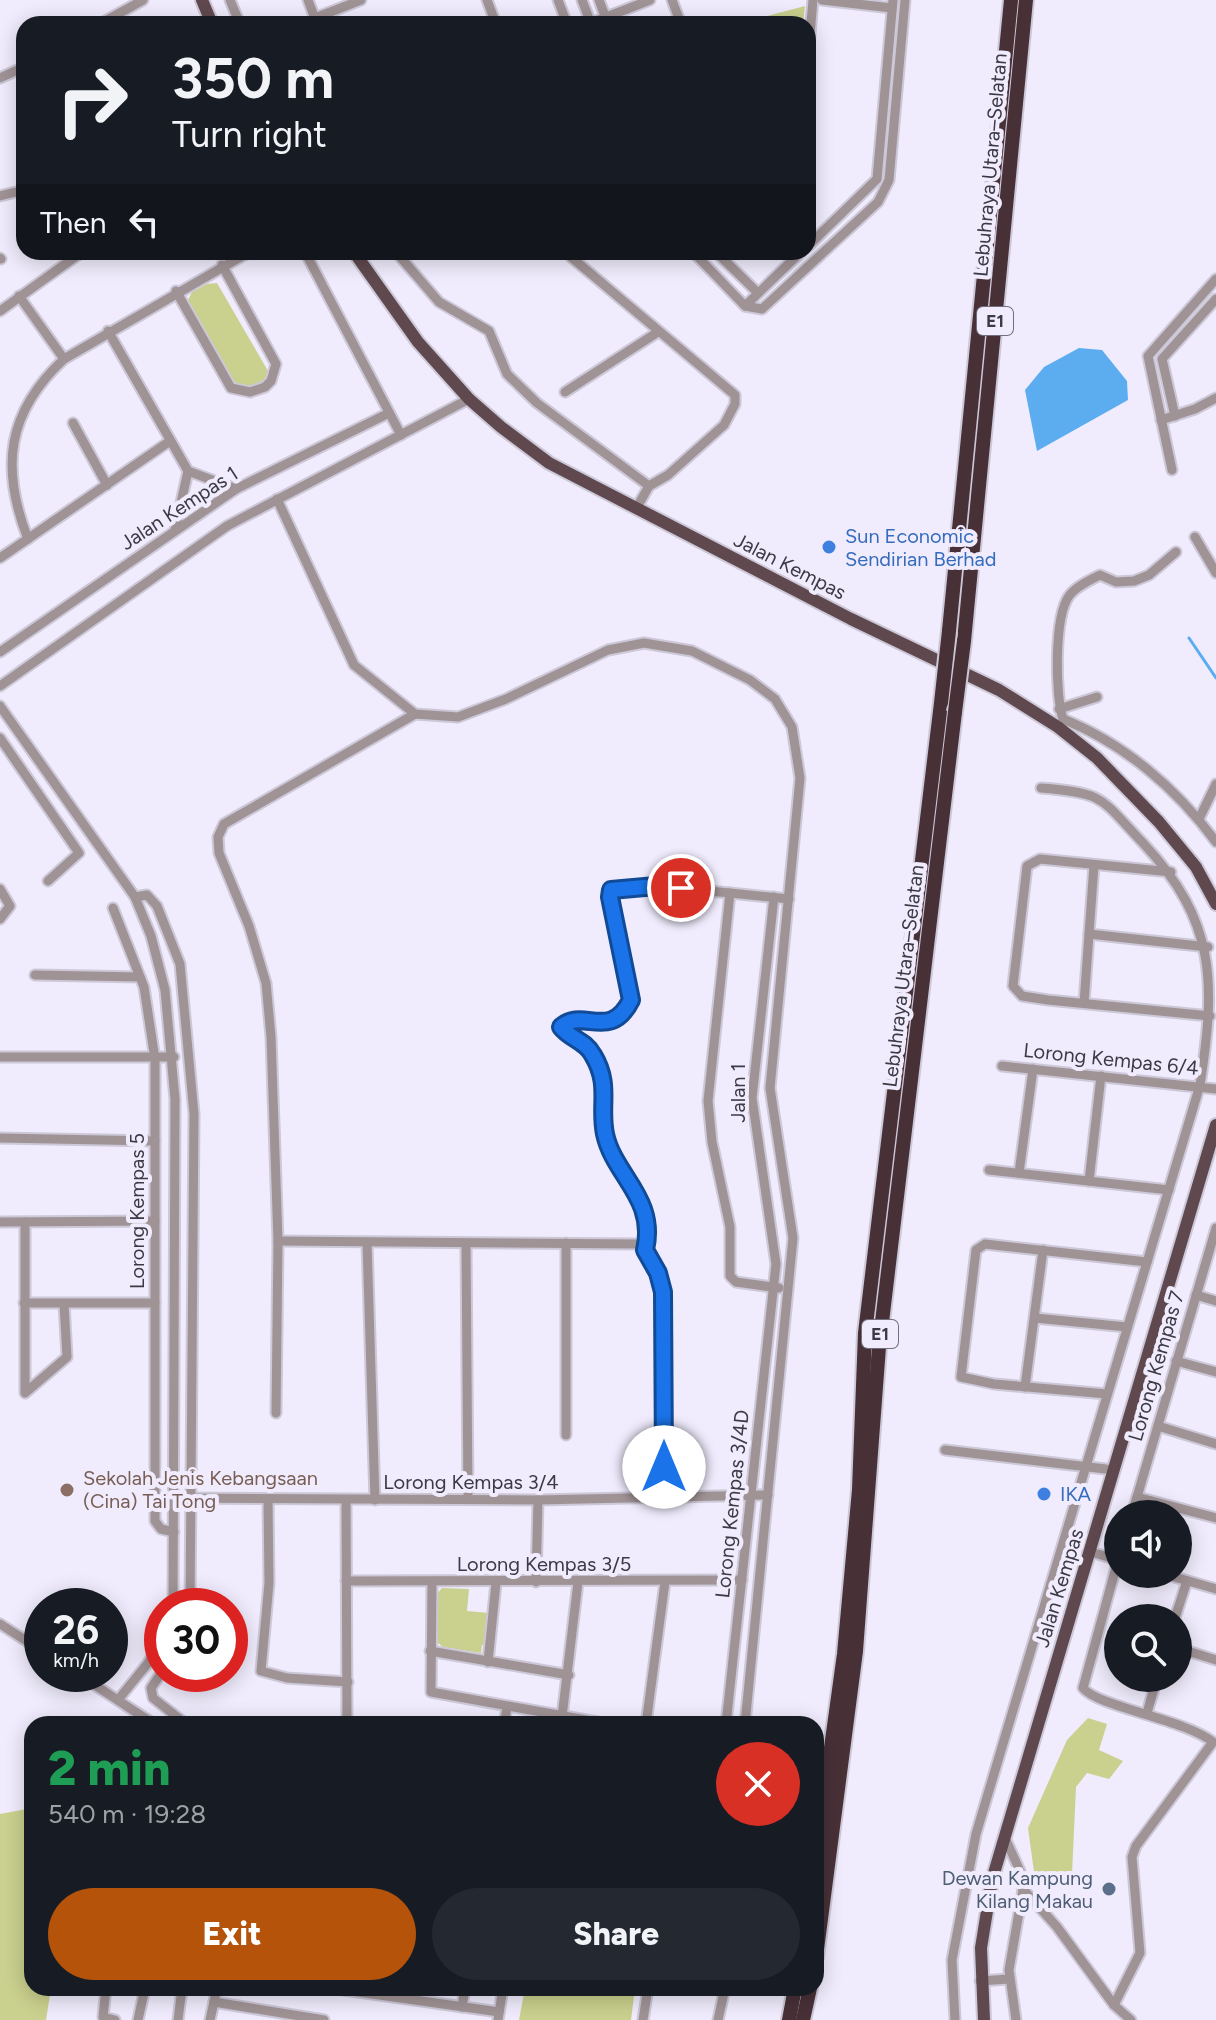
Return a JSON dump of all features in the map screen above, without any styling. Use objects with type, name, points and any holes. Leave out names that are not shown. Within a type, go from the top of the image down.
[{"type":"highway","name":"Lebuhraya Utara–Selatan","points":[[824,1798],[844,1654],[859,1490],[865,1333],[949,631],[1011,0]]},
{"type":"highway","name":"Lebuhraya Utara–Selatan","points":[[824,1896],[856,1651],[879,1347],[964,641],[1026,0]]},
{"type":"highway","points":[[789,2020],[794,1996]]},
{"type":"highway","points":[[803,2020],[808,1996]]},
{"type":"main road","name":"Jalan Kempas","points":[[360,260],[418,342],[469,399],[549,463],[1060,718],[1159,822],[1196,867],[1216,904]]},
{"type":"main road","name":"Jalan Kempas","points":[[984,2020],[980,1981],[985,1911],[1114,1470],[1212,1152],[1216,1125]]},
{"type":"street","points":[[114,16],[143,0]]},
{"type":"street","points":[[327,16],[361,0]]},
{"type":"street","points":[[617,16],[650,0]]},
{"type":"street","points":[[816,238],[877,179],[892,4],[822,0]]},
{"type":"street","points":[[701,260],[745,306],[756,311],[769,307],[886,192],[905,0]]},
{"type":"street","points":[[0,311],[71,260]]},
{"type":"street","points":[[28,539],[10,490],[9,461],[14,428],[24,404],[41,380],[64,359],[108,331],[232,260]]},
{"type":"street","points":[[309,260],[401,435]]},
{"type":"street","points":[[403,260],[439,302],[489,331],[507,374],[537,403],[649,486]]},
{"type":"street","points":[[574,260],[698,367],[732,390],[736,398],[724,425],[668,475],[649,486],[636,509]]},
{"type":"street","points":[[724,260],[758,293]]},
{"type":"street","points":[[745,306],[793,260]]},
{"type":"street","points":[[176,291],[231,388],[250,392],[265,387],[275,373],[273,354],[222,265]]},
{"type":"street","points":[[1172,470],[1149,352],[1216,279]]},
{"type":"street","points":[[19,296],[64,359]]},
{"type":"street","points":[[1175,416],[1162,359],[1216,299]]},
{"type":"street","points":[[108,331],[188,471],[236,489]]},
{"type":"street","points":[[565,392],[658,332]]},
{"type":"street","points":[[1161,420],[1216,398]]},
{"type":"street","points":[[0,686],[227,526],[469,399]]},
{"type":"street","name":"Jalan Kempas 1","points":[[0,652],[236,489],[389,413]]},
{"type":"street","points":[[73,423],[107,485]]},
{"type":"street","points":[[0,558],[170,441]]},
{"type":"street","points":[[175,530],[188,471]]},
{"type":"street","points":[[277,499],[345,652],[366,678],[415,714],[440,719],[474,712],[625,645],[664,644],[692,651],[764,688],[782,706],[792,727],[800,778],[770,1088],[793,1238],[746,1716]]},
{"type":"street","points":[[1195,537],[1216,573]]},
{"type":"street","points":[[1060,718],[1055,679],[1062,619],[1069,596],[1100,575],[1116,582],[1142,578],[1176,552]]},
{"type":"street","points":[[1060,718],[1097,697]]},
{"type":"street","points":[[0,706],[135,897],[158,961],[174,1057],[173,1588]]},
{"type":"street","points":[[276,1413],[278,1241],[271,1037],[266,983],[249,926],[219,853],[218,837],[224,824],[415,714]]},
{"type":"street","points":[[1060,718],[1127,752],[1199,819],[1216,842]]},
{"type":"street","points":[[0,738],[79,853],[48,881]]},
{"type":"street","points":[[26,776],[42,765]]},
{"type":"street","points":[[1199,819],[1216,784]]},
{"type":"street","points":[[955,2020],[952,1960],[976,1834],[1200,1085],[1210,1016],[1208,947],[1195,910],[1171,872],[1095,795],[1041,788]]},
{"type":"street","points":[[1171,872],[1040,859],[1032,862],[1027,866],[1013,986],[1016,993],[1210,1016]]},
{"type":"street","points":[[1084,1003],[1094,865]]},
{"type":"street","points":[[645,1250],[648,1236],[643,1208],[606,1138],[606,1093],[599,1067],[588,1047],[561,1027],[573,1021],[612,1021],[626,1011],[631,1000],[611,890],[656,886],[789,899]]},
{"type":"street","points":[[0,889],[10,906],[0,919]]},
{"type":"street","points":[[730,893],[708,1101],[712,1142],[730,1227],[730,1276],[736,1282],[788,1289]]},
{"type":"street","points":[[135,897],[147,895],[157,906],[180,964],[186,1010],[194,1114],[190,1588]]},
{"type":"street","name":"Jalan 1","points":[[773,1287],[776,1251],[752,1098],[774,897]]},
{"type":"street","name":"Lorong Kempas 5","points":[[113,908],[140,977],[155,1059],[155,1521],[161,1529],[174,1532]]},
{"type":"street","points":[[1089,934],[1208,947]]},
{"type":"street","points":[[35,975],[140,977]]},
{"type":"street","points":[[0,1057],[174,1057]]},
{"type":"street","name":"Lorong Kempas 6/4","points":[[1002,1066],[1216,1089]]},
{"type":"street","points":[[1019,1173],[1033,1069]]},
{"type":"street","points":[[1089,1181],[1101,1076]]},
{"type":"street","points":[[0,1138],[155,1141]]},
{"type":"street","points":[[989,1170],[1169,1190]]},
{"type":"street","points":[[1,1222],[155,1221]]},
{"type":"street","points":[[25,1222],[25,1393],[67,1357],[64,1304]]},
{"type":"street","name":"Lorong Kempas 7","points":[[1136,1500],[1216,1228]]},
{"type":"street","points":[[278,1241],[466,1245],[632,1242],[645,1250],[658,1273],[663,1292],[664,1496]]},
{"type":"street","points":[[367,1243],[375,1500]]},
{"type":"street","points":[[566,1243],[566,1435]]},
{"type":"street","points":[[466,1245],[468,1499]]},
{"type":"street","points":[[1107,1394],[1025,1387],[961,1377],[979,1246],[1147,1262]]},
{"type":"street","points":[[1025,1387],[1043,1250]]},
{"type":"street","name":"Lorong Kempas 3/4D","points":[[727,1716],[773,1287]]},
{"type":"street","points":[[1196,1295],[1216,1301]]},
{"type":"street","points":[[24,1303],[155,1303]]},
{"type":"street","points":[[1035,1318],[1127,1327]]},
{"type":"street","points":[[1176,1361],[1216,1372]]},
{"type":"street","points":[[1158,1426],[1216,1444]]},
{"type":"street","points":[[945,1450],[1114,1470]]},
{"type":"street","name":"Lorong Kempas 3/4","points":[[174,1498],[538,1500],[768,1495]]},
{"type":"street","points":[[1137,1497],[1216,1518]]},
{"type":"street","points":[[268,1499],[269,1583],[261,1671],[287,1678],[348,1682]]},
{"type":"street","points":[[346,1500],[347,1716]]},
{"type":"street","points":[[536,1582],[538,1500]]},
{"type":"street","points":[[1091,1552],[1104,1556]]},
{"type":"street","name":"Lorong Kempas 3/5","points":[[346,1581],[742,1580]]},
{"type":"street","points":[[432,1582],[431,1692],[556,1716]]},
{"type":"street","points":[[562,1716],[578,1582]]},
{"type":"street","points":[[647,1716],[665,1582]]},
{"type":"street","points":[[1192,1582],[1216,1589]]},
{"type":"street","points":[[488,1662],[496,1583]]},
{"type":"street","points":[[1110,1588],[1082,1682],[1086,1692],[1201,1733],[1213,1742],[1136,1846],[1132,1857],[1140,1953],[1114,2005]]},
{"type":"street","points":[[0,1624],[24,1639]]},
{"type":"street","points":[[430,1651],[569,1675]]},
{"type":"street","points":[[1192,1652],[1216,1660]]},
{"type":"street","points":[[118,1700],[144,1668]]},
{"type":"street","points":[[106,1692],[142,1716]]},
{"type":"street","points":[[152,1692],[153,1698],[176,1716]]},
{"type":"street","points":[[1147,1713],[1153,1692]]},
{"type":"street","points":[[506,1716],[507,1708]]},
{"type":"street","points":[[1005,1838],[1020,1871],[1023,1889],[1009,1979],[1016,2020]]},
{"type":"street","points":[[1023,1889],[1057,1927],[1114,2005],[1131,2020]]},
{"type":"street","points":[[980,1981],[1009,1979]]},
{"type":"street","points":[[105,1996],[103,2017],[115,2020]]},
{"type":"street","points":[[138,2020],[143,1996]]},
{"type":"street","points":[[178,2020],[181,1996]]},
{"type":"street","points":[[210,2020],[215,1996]]},
{"type":"street","points":[[405,1996],[499,2016],[502,1996]]},
{"type":"street","points":[[424,2001],[425,1996]]},
{"type":"street","points":[[462,2007],[464,1996]]},
{"type":"street","points":[[643,2020],[647,1996]]},
{"type":"street","points":[[718,2020],[723,1996]]},
{"type":"street","points":[[214,2002],[324,2020]]},
{"type":"green space","points":[[805,6],[804,16],[767,16]]},
{"type":"green space","points":[[217,283],[268,371],[264,386],[249,392],[235,386],[188,300],[192,292],[207,284]]},
{"type":"green space","points":[[442,1588],[469,1589],[467,1611],[489,1613],[486,1645],[482,1645],[481,1653],[443,1647],[438,1643],[435,1596]]},
{"type":"green space","points":[[1088,1718],[1107,1724],[1099,1750],[1123,1761],[1109,1779],[1087,1773],[1076,1787],[1072,1874],[1035,1879],[1028,1828],[1067,1740]]},
{"type":"green space","points":[[24,1810],[24,1996],[50,1996],[46,2020],[0,2020],[0,1814]]},
{"type":"green space","points":[[524,1996],[634,1996],[631,2020],[519,2020]]},
{"type":"water","points":[[1079,348],[1102,350],[1127,381],[1128,400],[1037,451],[1025,390],[1044,367]]},
{"type":"waterway","points":[[1189,638],[1216,678]]},
{"type":"place","name":"Sun Economic Sendirian Berhad","points":[[829,547]]},
{"type":"place","name":"Sekolah Jenis Kebangsaan (Cina) Tai Tong","points":[[67,1490]]},
{"type":"place","name":"IKA","points":[[1044,1494]]},
{"type":"place","name":"Dewan Kampung Kilang Makau","points":[[1109,1889]]},
{"type":"route","points":[[664,1467],[662,1282],[645,1250],[648,1236],[643,1208],[606,1138],[606,1093],[595,1056],[580,1039],[567,1034],[561,1027],[573,1021],[612,1021],[626,1011],[631,1000],[611,890],[619,887],[681,888]]}]
